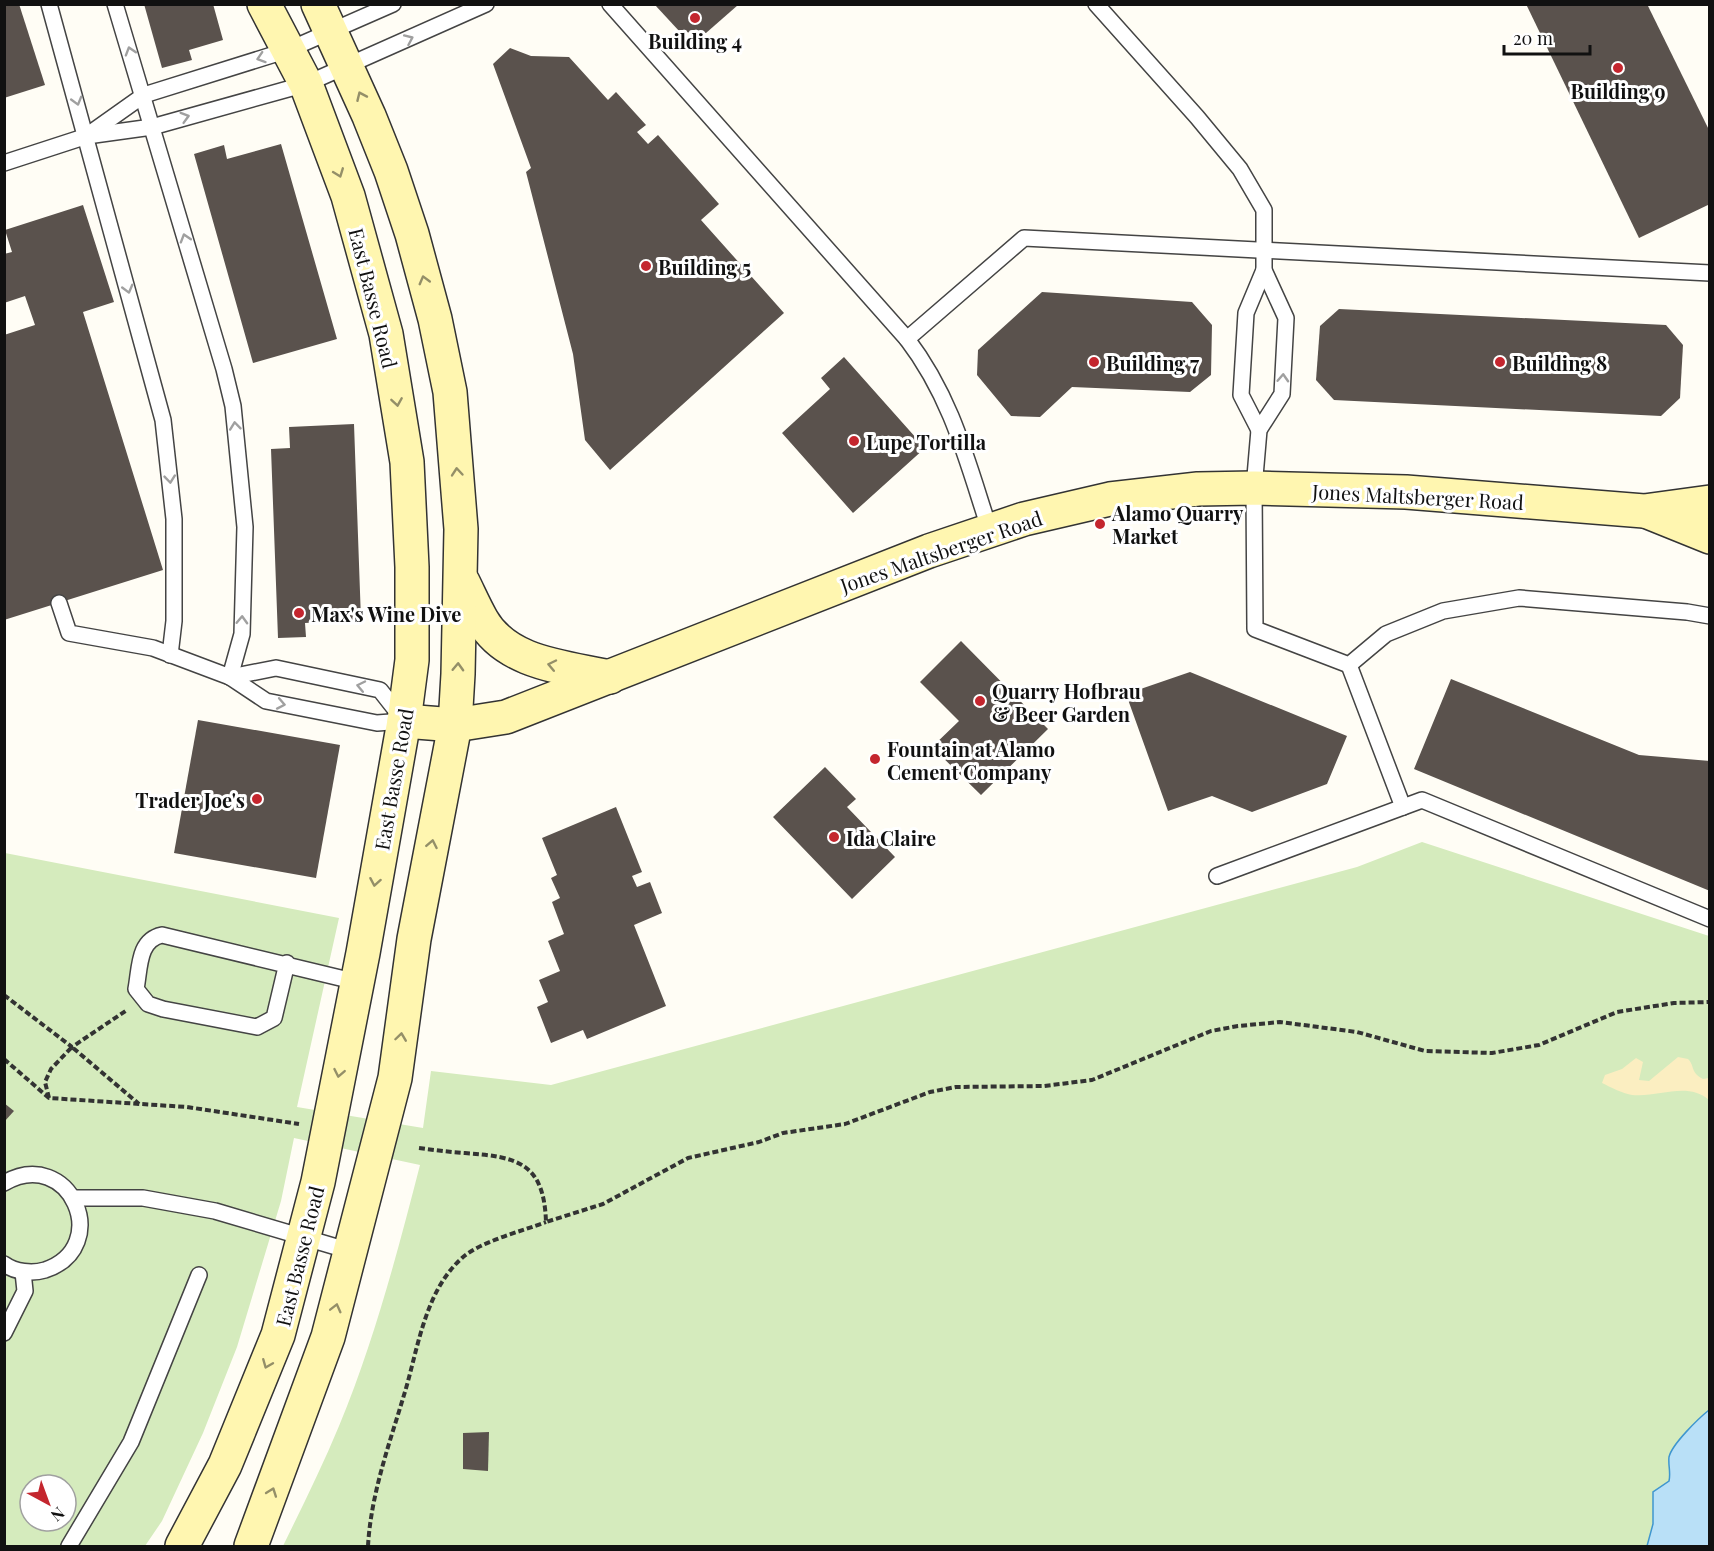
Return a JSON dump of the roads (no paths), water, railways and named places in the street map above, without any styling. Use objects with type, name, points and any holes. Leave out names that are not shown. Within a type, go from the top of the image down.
[{"type":"main road","name":"East Basse Road","points":[[182,1546],[225,1465],[278,1335],[318,1182],[404,721],[412,660],[412,567],[407,462],[386,334],[348,196],[306,84],[264,4]]},
{"type":"main road","points":[[250,1546],[328,1337],[395,1078],[414,939],[454,725],[460,575],[459,490],[450,392],[435,320],[412,234],[391,171],[325,18]]},
{"type":"main road","name":"Jones Maltsberger Road","points":[[404,721],[454,725],[506,717],[929,551],[1024,519],[1110,499],[1198,489],[1254,488],[1406,492],[1644,511],[1710,502]]},
{"type":"main road","name":"Jones Maltsberger Road","points":[[1644,511],[1710,537]]},
{"type":"main road","points":[[460,575],[483,622],[499,640],[515,652],[537,661],[610,677]]},
{"type":"lane","points":[[49,4],[163,420],[174,519],[174,621],[170,655]]},
{"type":"lane","points":[[116,4],[233,406],[245,527],[242,634],[230,677]]},
{"type":"lane","points":[[87,136],[144,96],[288,50],[325,18],[393,4]]},
{"type":"lane","points":[[4,162],[87,136],[152,127],[306,84],[486,4]]},
{"type":"lane","points":[[610,4],[907,339],[929,368],[952,415],[990,531]]},
{"type":"lane","points":[[1096,4],[1240,169],[1264,210],[1264,270],[1246,313],[1241,395],[1259,430]]},
{"type":"lane","points":[[907,339],[1024,238],[1710,273]]},
{"type":"lane","points":[[1264,270],[1286,318],[1282,394],[1259,430],[1254,488],[1255,629],[1349,664],[1403,807]]},
{"type":"lane","points":[[1349,664],[1386,634],[1443,611],[1519,598],[1687,612],[1710,616]]},
{"type":"lane","points":[[59,603],[69,633],[153,648],[230,677],[266,701],[377,723],[404,721]]},
{"type":"lane","points":[[230,677],[276,668],[380,690],[404,721]]},
{"type":"lane","points":[[1216,876],[1422,800],[1710,919]]},
{"type":"lane","points":[[287,963],[274,1018],[257,1027],[163,1009],[142,999],[136,989],[144,945],[153,937],[162,935],[287,963],[357,982]]},
{"type":"lane","points":[[4,1183],[15,1177],[31,1174],[48,1177],[62,1185],[74,1198],[79,1213],[80,1229],[76,1244],[54,1267],[39,1272],[23,1272],[4,1264]]},
{"type":"lane","points":[[74,1198],[143,1198],[215,1211],[303,1239],[350,1251]]},
{"type":"lane","points":[[4,1333],[25,1291],[23,1272]]},
{"type":"lane","points":[[69,1546],[131,1442],[199,1275]]},
{"type":"water","points":[[1709,1410],[1709,1546],[1647,1546],[1653,1524],[1653,1492],[1669,1481],[1671,1452],[1686,1432]]},
{"type":"place","name":"Building 4","points":[[695,18]]},
{"type":"place","name":"Building 9","points":[[1618,68]]},
{"type":"place","name":"Building 5","points":[[646,266]]},
{"type":"place","name":"Building 7","points":[[1094,362]]},
{"type":"place","name":"Building 8","points":[[1500,362]]},
{"type":"place","name":"Lupe Tortilla","points":[[854,441]]},
{"type":"place","name":"Alamo Quarry Market","points":[[1100,524]]},
{"type":"place","name":"Max's Wine Dive","points":[[299,613]]},
{"type":"place","name":"Quarry Hofbrau & Beer Garden","points":[[980,701]]},
{"type":"place","name":"Fountain at Alamo Cement Company","points":[[875,759]]},
{"type":"place","name":"Trader Joe's","points":[[257,799]]},
{"type":"place","name":"Ida Claire","points":[[834,837]]}]
